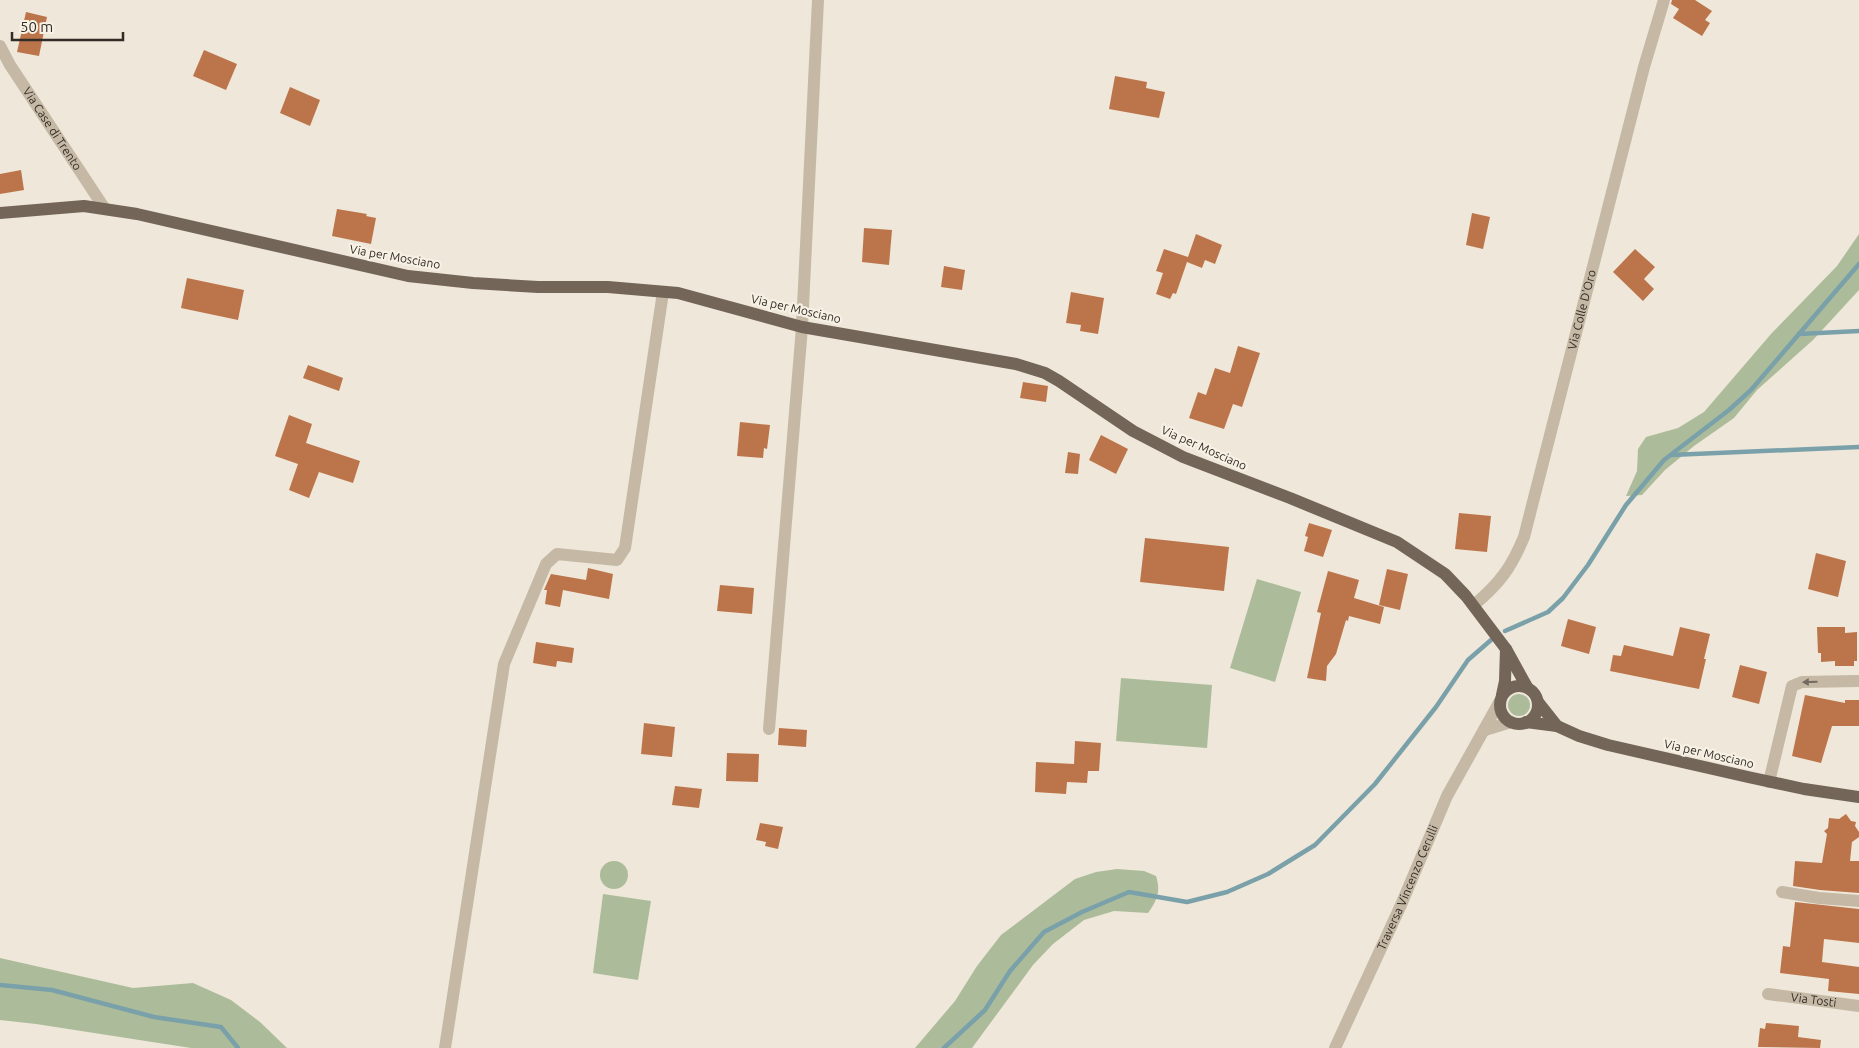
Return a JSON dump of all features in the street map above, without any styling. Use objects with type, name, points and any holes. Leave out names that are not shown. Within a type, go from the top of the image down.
[{"type":"main road","name":"Via per Mosciano","points":[[0,213],[84,206],[137,214],[408,276],[473,283],[538,287],[608,286],[678,293],[802,327],[1016,364],[1045,373],[1133,431],[1183,457],[1397,542],[1421,556],[1445,574],[1474,605],[1506,649],[1528,687]]},
{"type":"main road","points":[[1501,698],[1506,690],[1516,685],[1528,687],[1535,694],[1538,702],[1534,717],[1526,722],[1516,724],[1502,714],[1501,698],[1505,681],[1506,649]]},
{"type":"main road","name":"Via per Mosciano","points":[[1538,702],[1557,726]]},
{"type":"main road","name":"Via per Mosciano","points":[[1526,722],[1557,726],[1579,736],[1608,745],[1769,782],[1859,797]]},
{"type":"street","points":[[769,729],[802,327],[818,0]]},
{"type":"street","name":"Via Colle D'Oro","points":[[1474,605],[1505,573],[1514,560],[1524,537],[1644,67],[1664,0]]},
{"type":"street","name":"Via Case di Trento","points":[[0,46],[10,65],[105,209]]},
{"type":"street","points":[[445,1048],[504,664],[546,564],[557,554],[617,560],[625,548],[663,292]]},
{"type":"street","points":[[1769,782],[1792,686],[1802,682],[1859,681]]},
{"type":"street","name":"Traversa Vincenzo Cerulli","points":[[1336,1048],[1401,905],[1447,796],[1501,698]]},
{"type":"street","points":[[1485,730],[1511,722]]},
{"type":"street","points":[[1782,892],[1819,898],[1859,901]]},
{"type":"street","name":"Via Tosti","points":[[1768,994],[1859,1006]]},
{"type":"green space","points":[[1859,234],[1859,290],[1813,340],[1757,390],[1734,418],[1694,446],[1665,470],[1642,495],[1626,496],[1637,471],[1638,449],[1646,437],[1678,428],[1704,412],[1771,334],[1837,266]]},
{"type":"green space","points":[[1257,579],[1301,592],[1275,682],[1230,668]]},
{"type":"green space","points":[[1121,678],[1212,685],[1207,748],[1116,741]]},
{"type":"green space","points":[[1519,694],[1527,697],[1530,705],[1527,713],[1519,716],[1511,713],[1508,705],[1511,697]]},
{"type":"green space","points":[[614,861],[624,865],[628,875],[624,885],[614,889],[604,885],[600,875],[604,865]]},
{"type":"green space","points":[[1117,869],[1144,871],[1156,876],[1157,896],[1148,913],[1114,911],[1084,920],[1053,944],[1033,965],[972,1048],[915,1048],[955,1001],[977,966],[1001,935],[1075,879],[1096,872]]},
{"type":"green space","points":[[603,894],[651,901],[638,980],[593,973]]},
{"type":"green space","points":[[0,958],[133,988],[193,983],[231,1000],[260,1022],[287,1048],[191,1048],[0,1020]]},
{"type":"building","points":[[1672,0],[1695,0],[1712,11],[1705,20],[1710,23],[1702,36],[1673,18],[1679,9],[1671,4]]},
{"type":"building","points":[[26,12],[47,17],[39,56],[17,52]]},
{"type":"building","points":[[204,50],[237,64],[226,90],[193,76]]},
{"type":"building","points":[[1115,76],[1147,82],[1146,88],[1165,92],[1159,118],[1109,109]]},
{"type":"building","points":[[290,87],[320,100],[310,126],[280,113]]},
{"type":"building","points":[[21,170],[24,190],[0,194],[0,174]]},
{"type":"building","points":[[337,209],[367,214],[366,216],[376,218],[371,244],[332,236]]},
{"type":"building","points":[[1472,213],[1490,217],[1483,249],[1466,245]]},
{"type":"building","points":[[864,228],[892,230],[889,265],[862,262]]},
{"type":"building","points":[[1196,234],[1222,245],[1215,264],[1205,260],[1202,268],[1187,262],[1176,294],[1173,293],[1170,299],[1156,294],[1163,273],[1156,271],[1164,249],[1188,257]]},
{"type":"building","points":[[1635,249],[1655,267],[1644,279],[1654,289],[1643,301],[1613,272]]},
{"type":"building","points":[[944,266],[965,270],[962,290],[941,287]]},
{"type":"building","points":[[187,278],[244,290],[238,320],[181,308]]},
{"type":"building","points":[[1071,292],[1104,298],[1098,334],[1080,331],[1081,325],[1066,323]]},
{"type":"building","points":[[1238,346],[1260,353],[1242,407],[1233,404],[1224,429],[1189,418],[1198,392],[1206,395],[1215,368],[1230,373]]},
{"type":"building","points":[[308,365],[343,378],[339,391],[303,378]]},
{"type":"building","points":[[1023,382],[1048,386],[1046,402],[1020,398]]},
{"type":"building","points":[[289,415],[312,424],[306,443],[360,461],[353,483],[319,472],[309,498],[289,490],[298,464],[275,456]]},
{"type":"building","points":[[740,422],[770,425],[767,449],[764,448],[763,458],[737,456]]},
{"type":"building","points":[[1101,435],[1128,449],[1116,474],[1089,460]]},
{"type":"building","points":[[1068,452],[1080,454],[1078,474],[1065,473]]},
{"type":"building","points":[[1459,513],[1491,516],[1487,552],[1455,549]]},
{"type":"building","points":[[1309,523],[1332,530],[1323,557],[1304,551],[1308,537],[1305,536]]},
{"type":"building","points":[[1145,538],[1229,547],[1224,591],[1140,582]]},
{"type":"building","points":[[1816,553],[1846,561],[1838,597],[1808,589]]},
{"type":"building","points":[[588,568],[613,574],[609,599],[563,590],[560,607],[545,604],[547,590],[544,590],[551,574],[586,580]]},
{"type":"building","points":[[1387,569],[1408,574],[1400,610],[1379,605]]},
{"type":"building","points":[[1328,571],[1359,580],[1354,598],[1384,607],[1380,624],[1349,616],[1348,621],[1346,620],[1336,654],[1327,666],[1326,681],[1307,678],[1321,613],[1317,612]]},
{"type":"building","points":[[720,585],[754,588],[752,614],[717,611]]},
{"type":"building","points":[[1568,619],[1596,627],[1589,654],[1561,646]]},
{"type":"building","points":[[1680,627],[1710,634],[1699,689],[1610,671],[1613,655],[1621,656],[1624,645],[1673,656]]},
{"type":"building","points":[[1817,627],[1845,627],[1845,633],[1857,632],[1857,661],[1854,661],[1854,666],[1835,666],[1835,661],[1821,662],[1821,653],[1818,653]]},
{"type":"building","points":[[536,642],[574,648],[572,663],[557,661],[556,667],[533,663]]},
{"type":"building","points":[[1740,665],[1767,672],[1759,704],[1732,697]]},
{"type":"building","points":[[1805,695],[1845,703],[1845,700],[1859,700],[1859,726],[1832,726],[1821,763],[1792,756]]},
{"type":"building","points":[[644,723],[675,727],[672,757],[641,754]]},
{"type":"building","points":[[779,728],[807,730],[806,747],[778,745]]},
{"type":"building","points":[[1075,741],[1101,743],[1099,771],[1088,771],[1087,783],[1067,782],[1066,794],[1035,792],[1036,762],[1074,764]]},
{"type":"building","points":[[727,753],[759,754],[758,782],[726,781]]},
{"type":"building","points":[[675,786],[702,789],[699,808],[672,805]]},
{"type":"building","points":[[1846,814],[1851,821],[1856,822],[1855,826],[1859,832],[1859,837],[1852,842],[1850,861],[1859,861],[1859,893],[1793,886],[1795,861],[1822,863],[1827,834],[1824,831],[1828,828],[1829,818],[1839,819]]},
{"type":"building","points":[[760,823],[783,827],[778,849],[765,846],[766,842],[756,840]]},
{"type":"building","points":[[1795,902],[1859,909],[1859,943],[1824,939],[1822,962],[1859,967],[1859,994],[1828,991],[1829,979],[1780,973],[1783,946],[1790,947]]},
{"type":"building","points":[[1766,1023],[1799,1026],[1798,1037],[1821,1040],[1820,1048],[1758,1047],[1760,1028],[1765,1029]]},
{"type":"waterway","points":[[1505,631],[1548,612],[1563,598],[1588,565],[1626,505],[1664,460],[1729,410],[1751,390],[1859,264]]},
{"type":"waterway","points":[[1799,334],[1859,331]]},
{"type":"waterway","points":[[1671,455],[1859,447]]},
{"type":"waterway","points":[[944,1048],[985,1010],[1010,971],[1044,932],[1082,912],[1129,892],[1187,902],[1227,892],[1268,874],[1315,845],[1375,784],[1436,707],[1468,660],[1491,640]]},
{"type":"waterway","points":[[0,985],[52,990],[154,1017],[221,1027],[238,1048]]}]
